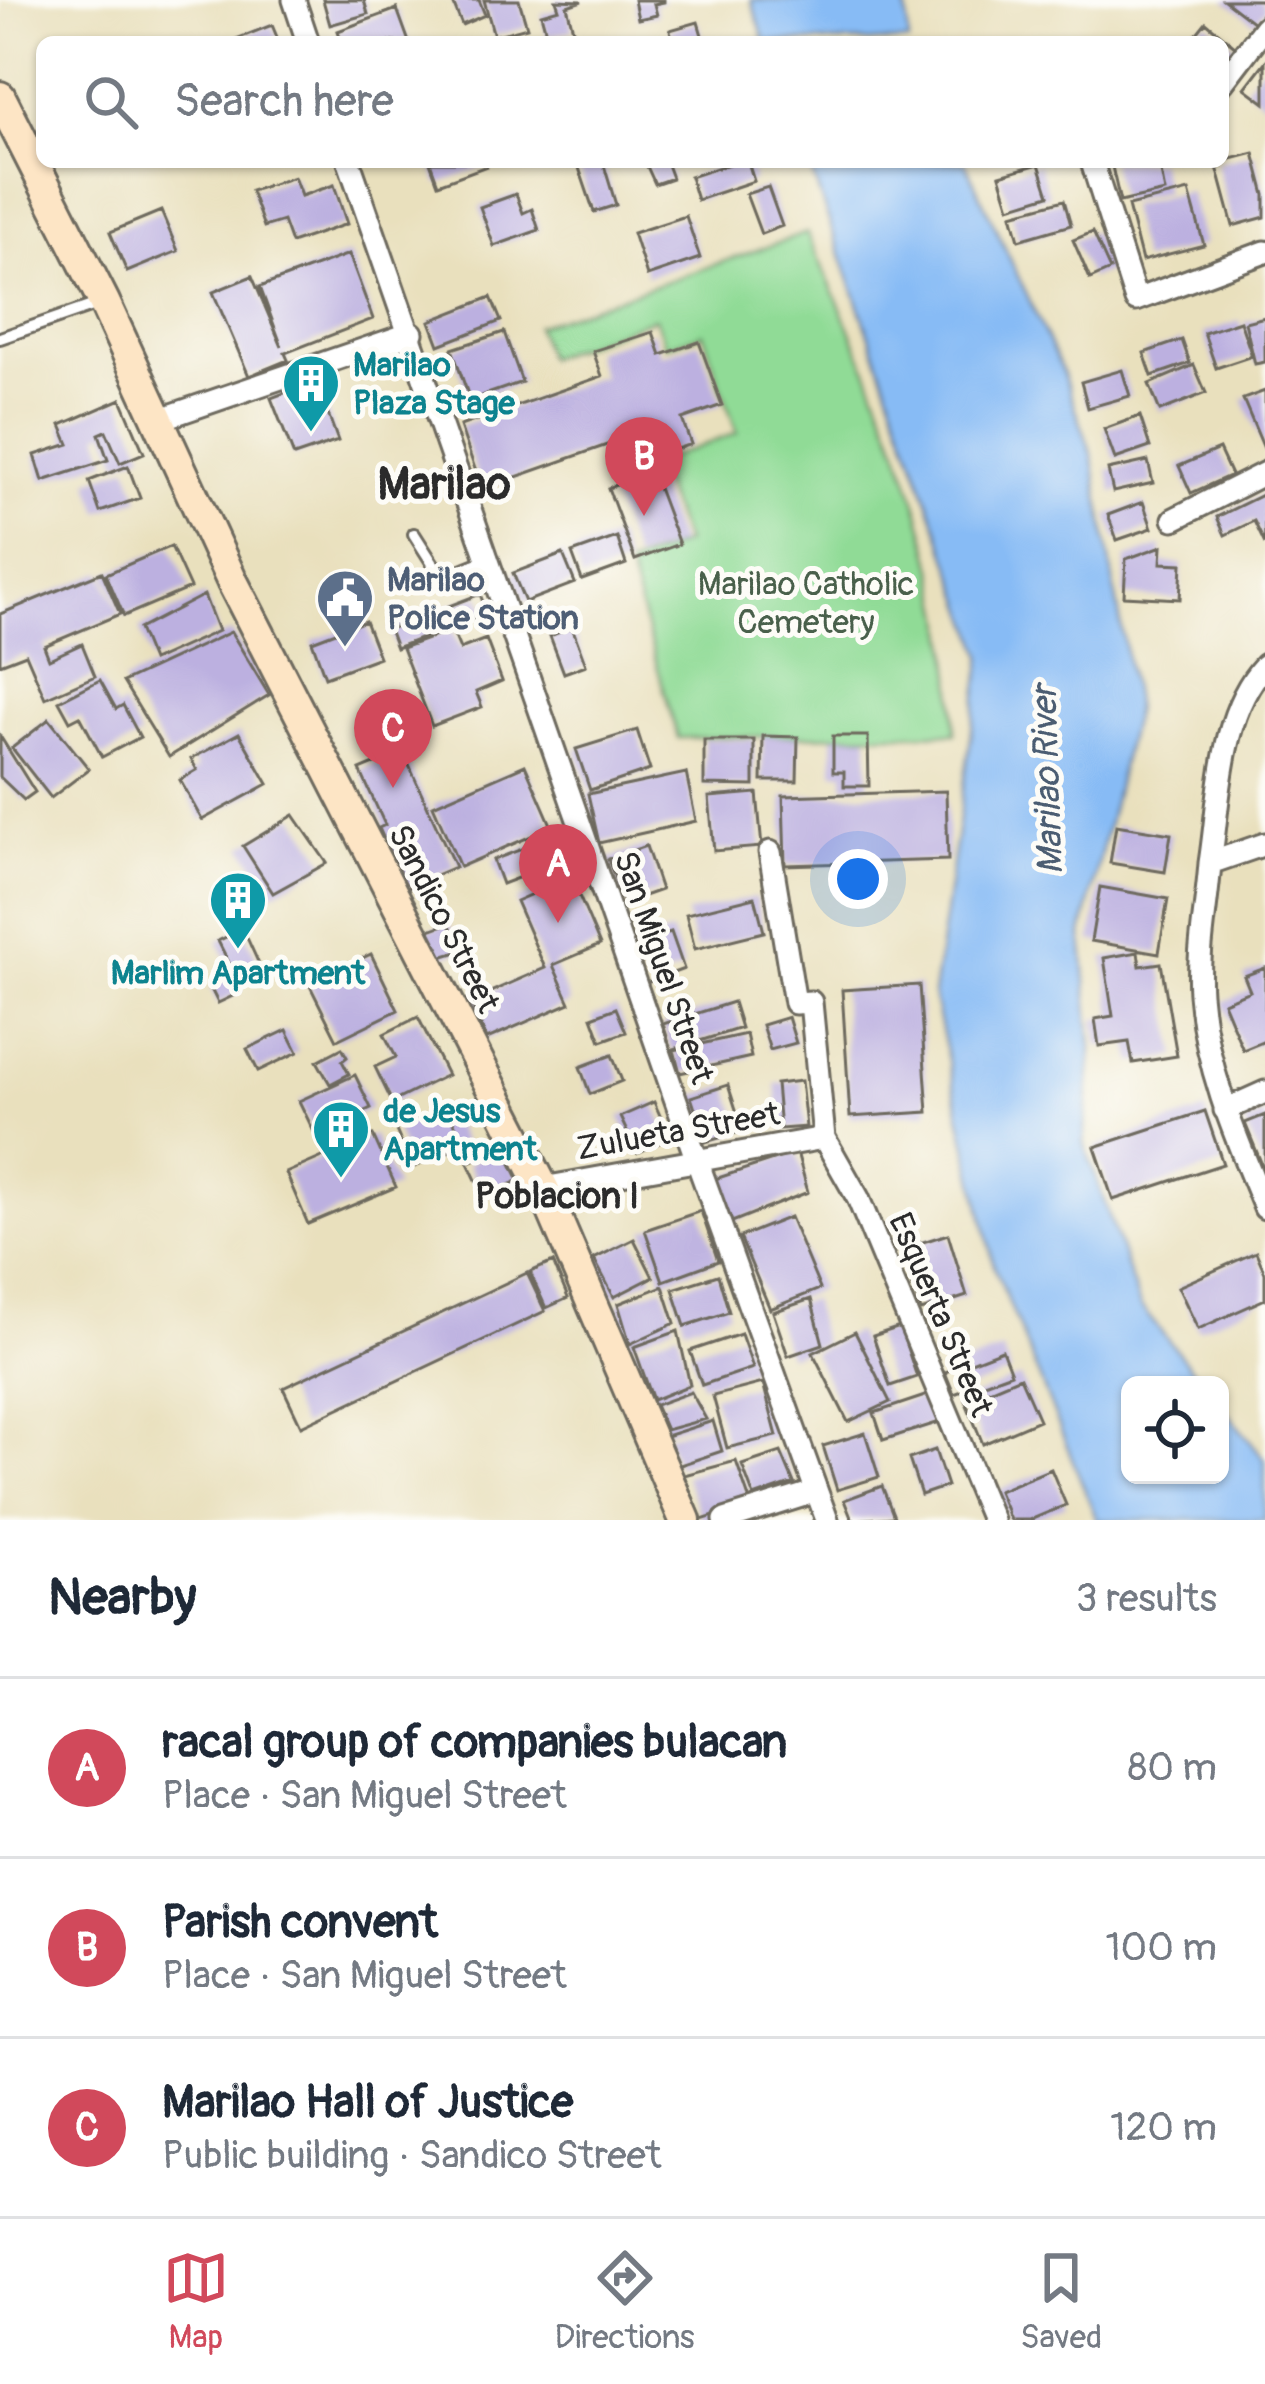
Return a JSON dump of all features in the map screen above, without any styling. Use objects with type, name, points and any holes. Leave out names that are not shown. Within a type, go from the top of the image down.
[{"type":"main road","name":"Sandico Street","points":[[0,97],[104,302],[232,583],[543,1188],[685,1520]]},
{"type":"street","points":[[294,0],[306,36]]},
{"type":"street","points":[[1229,74],[1265,27]]},
{"type":"street","name":"San Miguel Street","points":[[352,168],[826,1520]]},
{"type":"street","points":[[1094,168],[1136,301],[1265,252]]},
{"type":"street","points":[[158,420],[412,333]]},
{"type":"street","points":[[1174,519],[1265,472]]},
{"type":"street","points":[[1265,665],[1233,721],[1210,863],[1200,990],[1208,1050],[1225,1110],[1265,1208]]},
{"type":"street","points":[[1210,863],[1265,844]]},
{"type":"street","points":[[770,852],[795,1003],[811,1002],[824,1138]]},
{"type":"street","points":[[1225,1110],[1265,1092]]},
{"type":"street","name":"Zulueta Street","points":[[543,1188],[824,1138]]},
{"type":"street","name":"Esquerta Street","points":[[824,1138],[858,1198],[992,1520]]},
{"type":"street","points":[[724,1520],[814,1492]]},
{"type":"lane","points":[[0,338],[104,302]]},
{"type":"lane","points":[[414,534],[442,578],[489,559]]},
{"type":"green space","name":"Marilao Catholic Cemetery","points":[[807,233],[885,415],[927,539],[942,603],[955,733],[678,738],[628,566],[685,543],[654,463],[737,433],[703,333],[666,346],[655,318],[547,358],[536,326]]},
{"type":"water","points":[[751,0],[906,0],[909,36],[763,36]]},
{"type":"water","name":"Marilao River","points":[[810,168],[968,168],[1062,371],[1092,454],[1135,708],[1082,934],[1092,1049],[1084,1143],[1140,1306],[1198,1376],[1121,1376],[1121,1484],[1229,1484],[1229,1414],[1265,1460],[1265,1520],[1097,1520],[994,1266],[933,994],[983,655]]},
{"type":"building","points":[[323,0],[364,0],[368,14],[330,25]]},
{"type":"building","points":[[479,0],[485,15],[462,25],[453,3]]},
{"type":"building","points":[[484,0],[519,0],[527,27],[494,36]]},
{"type":"building","points":[[556,0],[582,1],[567,6],[573,30],[547,36],[541,14],[559,9]]},
{"type":"building","points":[[634,0],[664,2],[654,4],[657,15],[638,19]]},
{"type":"building","points":[[1224,0],[1261,0],[1265,9],[1254,23]]},
{"type":"building","points":[[397,9],[407,36],[340,36],[338,31]]},
{"type":"building","points":[[698,22],[702,36],[672,36],[670,30]]},
{"type":"building","points":[[1206,22],[1223,36],[1195,36]]},
{"type":"building","points":[[272,25],[277,36],[244,36]]},
{"type":"building","points":[[1265,62],[1265,103],[1245,88]]},
{"type":"building","points":[[1254,153],[1265,195],[1265,217],[1233,226],[1217,168],[1229,168],[1229,160]]},
{"type":"building","points":[[432,168],[482,168],[438,184]]},
{"type":"building","points":[[579,168],[605,168],[616,205],[594,212]]},
{"type":"building","points":[[648,168],[668,168],[672,178],[655,184]]},
{"type":"building","points":[[717,168],[750,168],[754,181],[697,200],[690,177]]},
{"type":"building","points":[[1040,168],[1049,195],[1010,207],[1000,175]]},
{"type":"building","points":[[1112,168],[1160,168],[1165,192],[1120,202]]},
{"type":"building","points":[[294,177],[301,196],[334,185],[347,224],[291,243],[283,221],[264,227],[251,191]]},
{"type":"building","points":[[768,187],[782,226],[761,234],[746,194]]},
{"type":"building","points":[[1189,191],[1204,245],[1142,261],[1128,206]]},
{"type":"building","points":[[516,194],[523,213],[532,209],[539,230],[494,246],[480,207]]},
{"type":"building","points":[[1064,200],[1071,225],[1019,240],[1012,214]]},
{"type":"building","points":[[161,211],[178,251],[127,272],[110,232]]},
{"type":"building","points":[[686,216],[700,258],[647,276],[633,233]]},
{"type":"building","points":[[1093,232],[1110,270],[1090,279],[1073,240]]},
{"type":"building","points":[[349,254],[373,319],[285,353],[288,360],[249,376],[213,292],[252,276],[282,347],[260,287]]},
{"type":"building","points":[[491,297],[501,321],[439,345],[430,321]]},
{"type":"building","points":[[1265,317],[1265,362],[1255,364],[1245,322]]},
{"type":"building","points":[[1240,321],[1252,356],[1216,368],[1204,333]]},
{"type":"building","points":[[504,332],[522,382],[470,400],[452,349]]},
{"type":"building","points":[[653,332],[661,355],[699,342],[722,405],[682,419],[691,444],[633,464],[624,439],[482,489],[460,426],[602,376],[593,351]]},
{"type":"building","points":[[1182,340],[1190,363],[1152,376],[1144,353]]},
{"type":"building","points":[[1194,365],[1206,393],[1160,411],[1149,384]]},
{"type":"building","points":[[1122,370],[1130,396],[1088,408],[1081,382]]},
{"type":"building","points":[[316,381],[338,441],[294,456],[271,398]]},
{"type":"building","points":[[1265,391],[1265,451],[1243,399]]},
{"type":"building","points":[[121,399],[144,453],[120,463],[106,431],[99,434],[108,460],[43,481],[35,455],[69,444],[61,425]]},
{"type":"building","points":[[1140,416],[1150,447],[1115,459],[1104,429]]},
{"type":"building","points":[[1219,449],[1231,475],[1191,493],[1179,466]]},
{"type":"building","points":[[1148,461],[1153,483],[1113,492],[1108,470]]},
{"type":"building","points":[[128,466],[140,498],[100,512],[89,481]]},
{"type":"building","points":[[652,472],[679,544],[635,560],[608,488]]},
{"type":"building","points":[[1264,494],[1265,544],[1254,521],[1225,535],[1217,517]]},
{"type":"building","points":[[1143,502],[1152,528],[1117,540],[1108,515]]},
{"type":"building","points":[[617,537],[626,564],[582,580],[572,553]]},
{"type":"building","points":[[171,546],[190,588],[124,616],[106,574]]},
{"type":"building","points":[[1162,546],[1161,563],[1182,564],[1180,599],[1124,596],[1126,559]]},
{"type":"building","points":[[563,554],[575,583],[525,602],[513,573]]},
{"type":"building","points":[[102,572],[120,614],[44,646],[49,659],[82,644],[95,676],[45,698],[26,654],[0,664],[0,614]]},
{"type":"building","points":[[480,594],[487,613],[396,648],[389,629]]},
{"type":"building","points":[[204,595],[218,631],[152,661],[139,629]]},
{"type":"building","name":"Marilao Police Station","points":[[365,621],[379,657],[325,677],[312,641]]},
{"type":"building","points":[[572,627],[586,665],[564,673],[550,636]]},
{"type":"building","points":[[452,630],[460,649],[486,639],[502,681],[476,692],[482,707],[432,726],[402,648]]},
{"type":"building","points":[[231,632],[269,695],[169,757],[123,682]]},
{"type":"building","points":[[100,680],[116,709],[123,705],[140,737],[102,757],[80,716],[70,721],[59,701]]},
{"type":"building","points":[[49,719],[89,769],[51,798],[12,748]]},
{"type":"building","points":[[637,730],[650,770],[590,790],[576,749]]},
{"type":"building","points":[[239,733],[268,784],[202,820],[180,780],[197,770],[191,759]]},
{"type":"building","points":[[0,736],[35,792],[24,800],[0,777]]},
{"type":"building","points":[[763,736],[798,737],[797,781],[762,781]]},
{"type":"building","points":[[833,736],[868,736],[869,786],[844,786],[844,772],[833,772]]},
{"type":"building","points":[[704,740],[754,740],[754,786],[704,785]]},
{"type":"building","points":[[403,752],[455,867],[406,888],[360,770]]},
{"type":"building","points":[[525,765],[552,827],[460,867],[433,805]]},
{"type":"building","points":[[686,773],[696,821],[599,843],[588,794]]},
{"type":"building","points":[[946,791],[948,860],[785,865],[783,796]]},
{"type":"building","points":[[757,793],[762,847],[714,851],[709,797]]},
{"type":"building","points":[[294,815],[327,863],[273,893],[243,846]]},
{"type":"building","points":[[1116,825],[1171,834],[1165,872],[1110,863]]},
{"type":"building","points":[[551,838],[560,862],[502,884],[493,860]]},
{"type":"building","points":[[646,846],[661,890],[624,903],[608,859]]},
{"type":"building","points":[[571,877],[600,945],[553,965],[570,1003],[487,1039],[470,1001],[545,968],[516,901]]},
{"type":"building","points":[[1100,887],[1168,899],[1159,953],[1091,941]]},
{"type":"building","points":[[755,897],[764,932],[695,949],[686,914]]},
{"type":"building","points":[[449,923],[461,951],[438,958],[424,932]]},
{"type":"building","name":"Marlim Apartment","points":[[243,929],[258,962],[234,973],[218,941]]},
{"type":"building","points":[[671,932],[684,969],[646,983],[632,945]]},
{"type":"building","points":[[1138,952],[1140,966],[1161,963],[1177,1056],[1133,1063],[1129,1042],[1099,1046],[1095,1019],[1113,1016],[1104,958]]},
{"type":"building","points":[[371,954],[398,1010],[337,1040],[309,984]]},
{"type":"building","points":[[1265,968],[1265,1041],[1243,1050],[1223,1002],[1250,991],[1244,976]]},
{"type":"building","points":[[232,975],[241,992],[218,1003],[210,987]]},
{"type":"building","points":[[919,985],[928,1112],[850,1117],[842,990]]},
{"type":"building","points":[[733,1002],[741,1028],[671,1050],[663,1024]]},
{"type":"building","points":[[616,1008],[626,1032],[601,1041],[592,1017]]},
{"type":"building","points":[[418,1017],[447,1075],[392,1102],[375,1067],[396,1057],[384,1034]]},
{"type":"building","points":[[788,1017],[796,1043],[770,1050],[762,1025]]},
{"type":"building","points":[[287,1030],[298,1052],[258,1071],[247,1049]]},
{"type":"building","points":[[746,1034],[751,1057],[680,1073],[674,1050]]},
{"type":"building","points":[[342,1048],[349,1074],[330,1084],[317,1061]]},
{"type":"building","points":[[612,1055],[622,1081],[590,1094],[580,1067]]},
{"type":"building","points":[[355,1075],[371,1108],[315,1134],[299,1101]]},
{"type":"building","points":[[801,1081],[806,1127],[780,1129],[776,1084]]},
{"type":"building","points":[[728,1085],[743,1131],[706,1142],[691,1097]]},
{"type":"building","points":[[654,1102],[670,1138],[637,1153],[620,1117]]},
{"type":"building","points":[[447,1106],[464,1145],[412,1168],[395,1128]]},
{"type":"building","points":[[1205,1111],[1223,1164],[1113,1200],[1095,1147]]},
{"type":"building","points":[[1265,1115],[1265,1172],[1245,1123]]},
{"type":"building","name":"de Jesus Apartment","points":[[373,1135],[396,1187],[308,1224],[286,1173]]},
{"type":"building","points":[[503,1147],[519,1180],[484,1197],[468,1163]]},
{"type":"building","points":[[797,1152],[808,1192],[732,1222],[715,1179]]},
{"type":"building","points":[[701,1211],[718,1261],[663,1281],[645,1230]]},
{"type":"building","points":[[790,1217],[820,1289],[770,1309],[740,1237]]},
{"type":"building","points":[[948,1234],[967,1296],[921,1311],[901,1249]]},
{"type":"building","points":[[634,1239],[653,1277],[614,1297],[594,1259]]},
{"type":"building","points":[[1256,1252],[1265,1273],[1265,1299],[1198,1329],[1178,1287]]},
{"type":"building","points":[[553,1262],[568,1298],[546,1308],[530,1272]]},
{"type":"building","points":[[527,1273],[545,1311],[301,1426],[283,1388]]},
{"type":"building","points":[[718,1275],[729,1312],[685,1326],[673,1289]]},
{"type":"building","points":[[663,1286],[675,1323],[630,1344],[618,1304]]},
{"type":"building","points":[[811,1299],[823,1344],[788,1356],[773,1312]]},
{"type":"building","points":[[900,1327],[917,1377],[890,1386],[873,1336]]},
{"type":"building","points":[[678,1331],[690,1385],[653,1400],[634,1347]]},
{"type":"building","points":[[855,1332],[890,1402],[848,1422],[813,1353]]},
{"type":"building","points":[[741,1334],[753,1368],[702,1385],[690,1351]]},
{"type":"building","points":[[1002,1350],[1011,1373],[954,1394],[945,1372]]},
{"type":"building","points":[[1020,1377],[1039,1420],[983,1444],[965,1400]]},
{"type":"building","points":[[763,1383],[777,1436],[727,1448],[713,1396]]},
{"type":"building","points":[[691,1392],[706,1419],[666,1430],[655,1405]]},
{"type":"building","points":[[931,1394],[940,1422],[883,1440],[874,1413]]},
{"type":"building","points":[[713,1421],[722,1451],[677,1466],[666,1436]]},
{"type":"building","points":[[865,1433],[879,1477],[837,1490],[823,1446]]},
{"type":"building","points":[[935,1450],[947,1486],[921,1495],[909,1459]]},
{"type":"building","points":[[781,1452],[794,1483],[754,1497],[742,1465]]},
{"type":"building","points":[[736,1461],[751,1504],[702,1520],[684,1475]]},
{"type":"building","points":[[1051,1469],[1066,1505],[1030,1520],[1010,1520],[998,1491]]},
{"type":"building","points":[[882,1486],[894,1517],[852,1520],[844,1500]]},
{"type":"place","name":"Marilao Plaza Stage","points":[[311,434]]},
{"type":"place","name":"Parish convent","points":[[644,516]]},
{"type":"place","name":"Marilao Police Station","points":[[345,649]]},
{"type":"place","name":"Marilao Hall of Justice","points":[[393,788]]},
{"type":"place","name":"racal group of companies bulacan","points":[[558,923]]},
{"type":"place","name":"Marlim Apartment","points":[[238,951]]},
{"type":"place","name":"de Jesus Apartment","points":[[341,1180]]},
{"type":"district","name":"Marilao","points":[[444,483]]},
{"type":"district","name":"Poblacion I","points":[[557,1195]]}]
